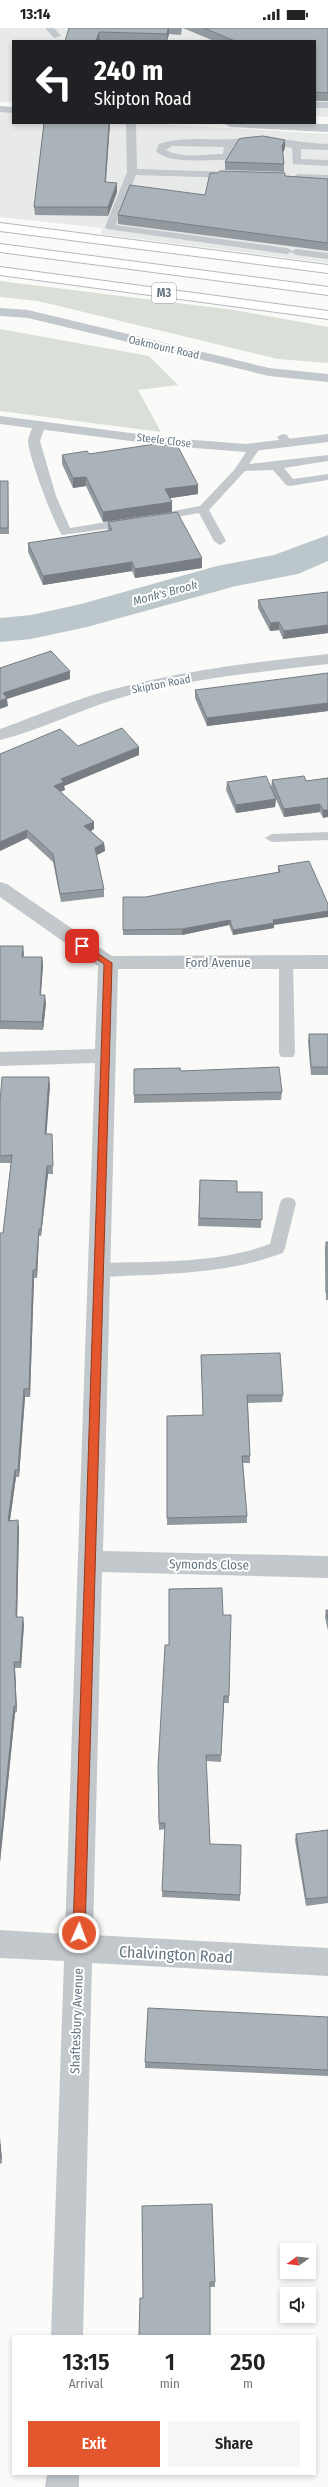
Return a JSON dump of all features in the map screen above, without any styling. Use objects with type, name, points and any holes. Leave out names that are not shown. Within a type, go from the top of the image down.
[{"type":"highway","points":[[0,227],[328,269]]},
{"type":"highway","name":"M3","points":[[0,248],[328,291]]},
{"type":"highway","name":"M3","points":[[0,271],[328,315]]},
{"type":"street","points":[[0,109],[12,110]]},
{"type":"street","points":[[250,124],[328,128]]},
{"type":"street","name":"Oakmount Road","points":[[0,312],[28,314],[269,372],[328,378]]},
{"type":"street","name":"Steele Close","points":[[0,420],[169,442],[254,448],[285,440],[328,438]]},
{"type":"street","name":"Skipton Road","points":[[0,735],[94,700],[152,684],[253,668],[328,659]]},
{"type":"street","points":[[0,888],[108,963]]},
{"type":"street","name":"Ford Avenue","points":[[108,963],[328,962]]},
{"type":"street","name":"Shaftesbury Avenue","points":[[67,2335],[108,963]]},
{"type":"street","points":[[0,1059],[106,1056]]},
{"type":"street","name":"Symonds Close","points":[[90,1561],[328,1567]]},
{"type":"street","name":"Chalvington Road","points":[[0,1944],[328,1962]]},
{"type":"street","points":[[62,2487],[63,2475]]},
{"type":"lane","points":[[49,28],[57,36]]},
{"type":"lane","points":[[316,105],[328,105]]},
{"type":"lane","points":[[131,124],[132,172],[110,227],[328,256]]},
{"type":"lane","points":[[229,144],[227,157],[166,155],[161,151],[162,146],[171,142],[229,144],[255,140],[271,140],[297,146],[328,147]]},
{"type":"lane","points":[[297,146],[296,162],[328,163]]},
{"type":"lane","points":[[316,163],[316,178]]},
{"type":"lane","points":[[132,172],[239,176]]},
{"type":"lane","points":[[285,177],[328,178]]},
{"type":"lane","points":[[40,424],[34,441],[50,496],[66,532],[188,514],[203,509],[241,468],[254,448]]},
{"type":"lane","points":[[241,468],[276,466],[328,458]]},
{"type":"lane","points":[[276,466],[290,483],[328,477]]},
{"type":"lane","points":[[203,509],[220,541]]},
{"type":"lane","points":[[272,838],[328,836]]},
{"type":"lane","points":[[286,962],[287,1053]]},
{"type":"lane","points":[[98,1270],[210,1263],[259,1256],[277,1248],[288,1203]]},
{"type":"shaded area","points":[[0,28],[328,28],[328,117],[316,116],[316,40],[12,40],[12,102],[0,102]]},
{"type":"shaded area","points":[[12,111],[12,124],[154,124],[328,134],[328,263],[101,234],[102,228],[0,217],[0,112]]},
{"type":"shaded area","points":[[0,281],[234,310],[328,327],[328,363],[278,359],[38,301],[0,297]]},
{"type":"shaded area","points":[[0,329],[149,356],[178,385],[138,390],[161,432],[0,411]]},
{"type":"building","points":[[69,28],[168,28],[167,34],[99,32],[96,40],[65,40]]},
{"type":"building","points":[[204,28],[328,28],[328,93],[316,92],[316,40],[233,40]]},
{"type":"building","points":[[44,124],[109,124],[105,182],[117,183],[108,207],[34,207]]},
{"type":"building","points":[[263,136],[285,140],[282,146],[284,164],[225,162],[239,139]]},
{"type":"building","points":[[220,171],[285,173],[285,176],[328,179],[328,243],[118,215],[130,185],[205,195],[210,173],[218,173]]},
{"type":"building","points":[[175,441],[198,485],[165,489],[172,502],[103,512],[86,477],[73,478],[62,455],[87,451],[89,454]]},
{"type":"building","points":[[0,481],[8,481],[8,528],[0,528]]},
{"type":"building","points":[[177,512],[202,558],[135,569],[132,562],[43,576],[28,543],[112,530],[108,522]]},
{"type":"building","points":[[328,592],[328,625],[284,631],[279,622],[270,623],[258,600]]},
{"type":"building","points":[[51,651],[70,671],[3,693],[7,698],[0,701],[0,668]]},
{"type":"building","points":[[328,673],[328,703],[207,718],[195,690]]},
{"type":"building","points":[[122,728],[139,747],[61,779],[64,782],[54,786],[94,822],[84,826],[104,843],[95,848],[104,889],[60,894],[53,854],[27,830],[0,842],[0,754],[60,729],[78,746]]},
{"type":"building","points":[[266,776],[276,799],[236,805],[227,782]]},
{"type":"building","points":[[304,776],[306,781],[328,778],[328,810],[323,810],[320,804],[284,809],[272,780]]},
{"type":"building","points":[[309,861],[328,904],[328,911],[273,920],[274,923],[233,930],[230,920],[182,929],[123,930],[123,897],[146,897],[280,872],[278,866]]},
{"type":"building","points":[[0,946],[23,946],[22,957],[42,957],[40,995],[45,995],[42,1022],[0,1021]]},
{"type":"building","points":[[309,1034],[328,1034],[328,1067],[311,1067]]},
{"type":"building","points":[[279,1067],[282,1092],[134,1095],[134,1069],[180,1068],[181,1071]]},
{"type":"building","points":[[2,1077],[49,1077],[45,1134],[52,1134],[53,1166],[47,1166],[41,1229],[39,1229],[36,1270],[33,1270],[29,1389],[24,1389],[18,1470],[15,1470],[8,1521],[18,1520],[16,1617],[23,1617],[20,1662],[14,1662],[16,1706],[14,1706],[0,1847],[0,1233],[3,1233],[12,1155],[0,1156],[0,1101]]},
{"type":"building","points":[[200,1180],[237,1181],[237,1192],[262,1192],[262,1220],[199,1218]]},
{"type":"building","points":[[326,1242],[328,1242],[328,1292],[326,1292]]},
{"type":"building","points":[[280,1353],[283,1395],[247,1395],[250,1456],[242,1456],[247,1516],[167,1518],[167,1416],[203,1415],[201,1355]]},
{"type":"building","points":[[222,1588],[223,1615],[231,1615],[229,1696],[224,1696],[221,1755],[206,1755],[210,1844],[241,1845],[240,1895],[162,1891],[165,1823],[159,1823],[158,1768],[165,1645],[169,1645],[169,1589]]},
{"type":"building","points":[[328,1830],[328,1897],[306,1899],[296,1834]]},
{"type":"building","points":[[148,2008],[328,2017],[328,2070],[145,2062]]},
{"type":"building","points":[[212,2204],[215,2282],[210,2282],[210,2335],[139,2335],[140,2298],[143,2298],[142,2206]]},
{"type":"waterway","name":"Monk's Brook","points":[[0,630],[31,627],[87,615],[231,575],[284,565],[328,547]]},
{"type":"route","points":[[79,1933],[108,963],[82,946]]}]
